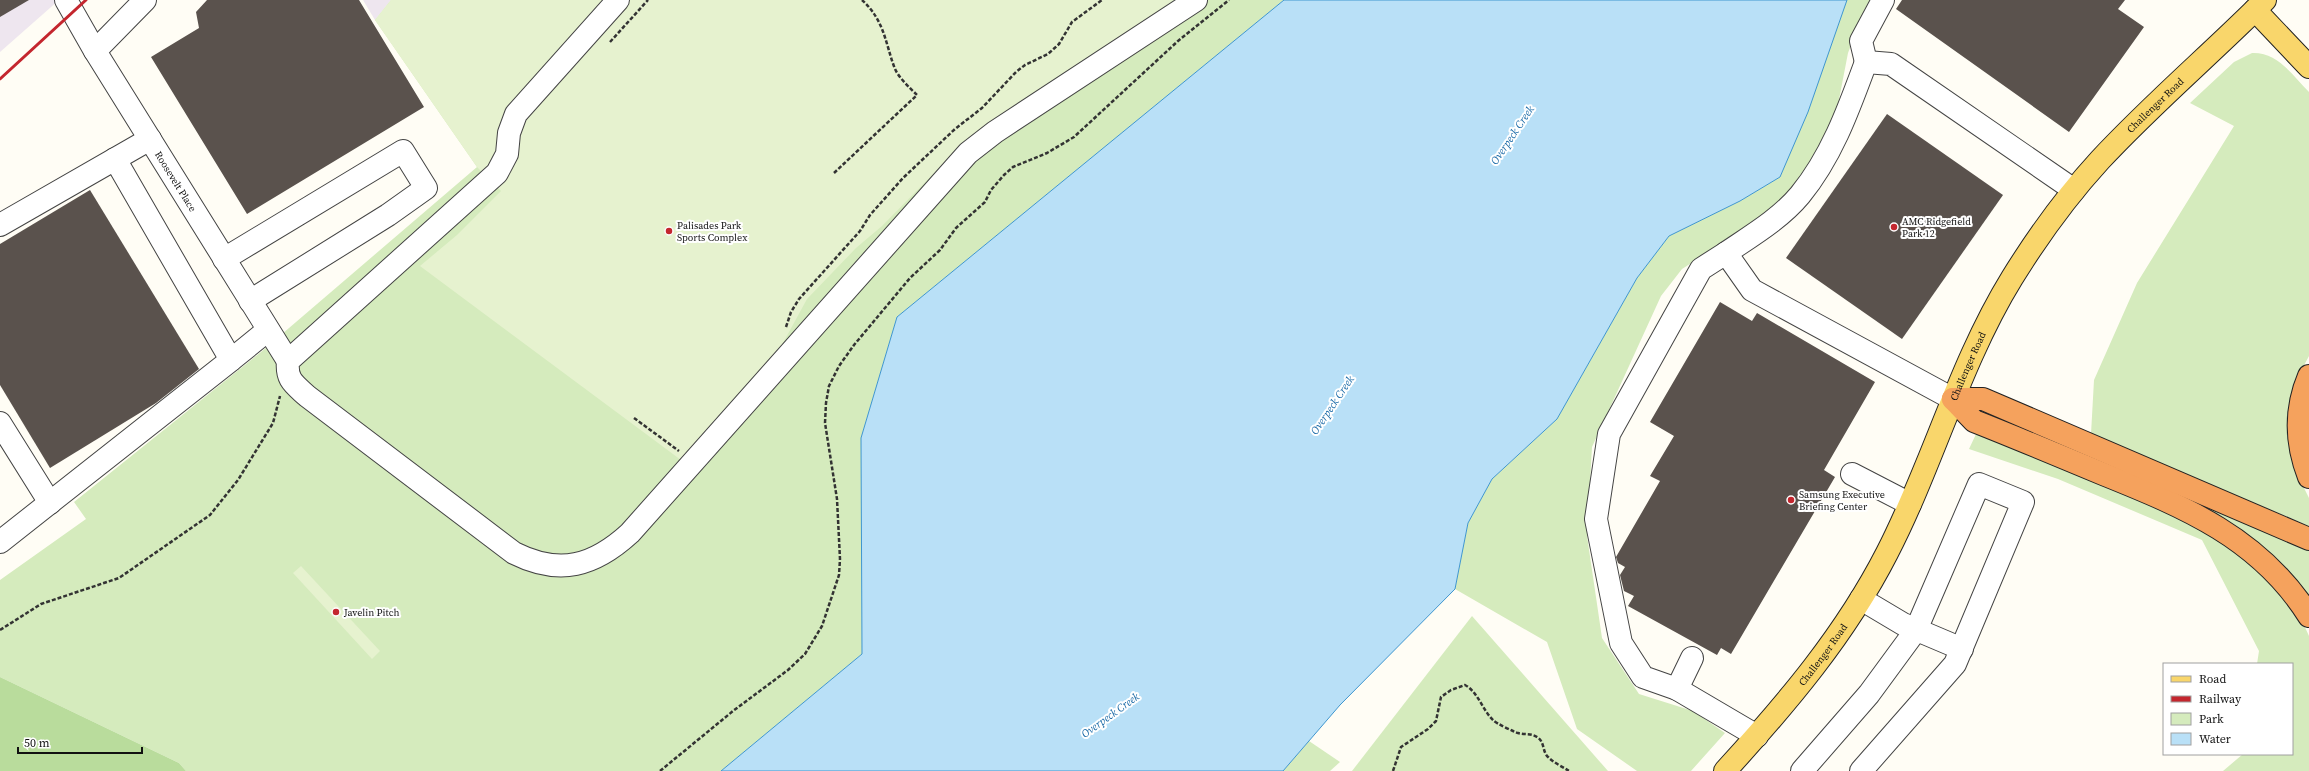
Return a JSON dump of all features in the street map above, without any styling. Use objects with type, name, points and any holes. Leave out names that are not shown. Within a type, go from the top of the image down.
[{"type":"highway","points":[[2309,376],[2300,405],[2298,427],[2301,453],[2309,477]]},
{"type":"highway","points":[[1953,400],[1983,399],[2309,539]]},
{"type":"highway","points":[[1953,400],[1974,421],[2164,499],[2207,520],[2237,539],[2266,564],[2291,590],[2309,616]]},
{"type":"main road","points":[[2255,3],[2309,67]]},
{"type":"main road","name":"Challenger Road","points":[[1725,771],[1758,736],[1813,670],[1861,600],[1887,553],[1910,504],[1983,332],[2011,280],[2043,231],[2074,190],[2116,144],[2255,3]]},
{"type":"street","name":"Roosevelt Place","points":[[66,0],[95,51],[268,330],[287,367],[293,384],[514,553],[544,564],[560,565],[581,563],[600,557],[630,533],[968,153],[995,132],[1196,0]]},
{"type":"street","points":[[95,51],[145,0]]},
{"type":"street","points":[[287,367],[497,173],[507,154],[510,133],[516,114],[618,0]]},
{"type":"street","points":[[1758,736],[1677,689],[1643,677],[1621,643],[1596,519],[1609,434],[1701,269],[1772,222],[1800,196],[1826,159],[1846,115],[1866,62],[1861,41],[1883,0]]},
{"type":"street","points":[[1866,62],[1891,64],[2074,190]]},
{"type":"street","points":[[0,225],[150,139]]},
{"type":"street","points":[[224,259],[403,151],[426,188],[388,215],[250,301]]},
{"type":"street","points":[[115,159],[232,360]]},
{"type":"street","points":[[1726,253],[1752,290],[1953,400]]},
{"type":"street","points":[[0,542],[268,330]]},
{"type":"street","points":[[0,423],[50,503]]},
{"type":"street","points":[[1852,474],[1910,504]]},
{"type":"street","points":[[1802,771],[1869,694],[1916,630],[1979,484],[2023,502],[1962,649],[1949,672],[1861,771]]},
{"type":"street","points":[[1861,600],[1916,630],[1962,649]]},
{"type":"street","points":[[1677,689],[1692,658]]},
{"type":"path","points":[[610,42],[648,0]]},
{"type":"path","points":[[834,173],[917,95],[895,70],[886,36],[876,17],[862,0]]},
{"type":"path","points":[[784,332],[791,312],[799,299],[860,231],[870,215],[903,178],[955,129],[982,108],[1016,72],[1025,65],[1048,54],[1060,44],[1072,22],[1102,0]]},
{"type":"path","points":[[660,771],[788,670],[805,654],[822,626],[839,575],[840,559],[837,499],[825,423],[826,402],[829,386],[839,366],[854,345],[910,278],[940,250],[956,228],[985,202],[991,190],[1004,175],[1013,167],[1047,153],[1074,137],[1178,41],[1229,0]]},
{"type":"path","points":[[0,630],[41,604],[119,578],[210,515],[238,480],[272,423],[287,367]]},
{"type":"path","points":[[634,418],[680,451],[685,446]]},
{"type":"path","points":[[1393,771],[1401,747],[1428,729],[1436,721],[1441,697],[1451,690],[1465,685],[1470,688],[1480,700],[1494,722],[1518,734],[1532,735],[1538,738],[1544,744],[1545,752],[1549,758],[1569,771]]},
{"type":"shaded area","points":[[0,0],[59,0],[0,52]]},
{"type":"shaded area","points":[[363,0],[391,0],[375,20]]},
{"type":"green space","points":[[391,0],[1284,0],[897,317],[861,438],[862,654],[721,771],[186,771],[179,763],[0,677],[0,580],[86,519],[74,502],[261,352],[477,167],[375,20]]},
{"type":"green space","name":"Palisades Park Sports Complex","points":[[391,0],[1181,0],[990,125],[942,165],[882,226],[856,248],[807,299],[777,354],[681,460],[420,266],[457,235],[501,191],[477,167],[375,20]]},
{"type":"green space","points":[[1847,0],[1872,0],[1863,13],[1848,53],[1836,115],[1816,165],[1788,197],[1737,234],[1682,269],[1661,296],[1592,447],[1587,536],[1602,638],[1639,694],[1693,711],[1725,733],[1691,771],[1637,771],[1577,729],[1547,642],[1455,589],[1468,523],[1492,479],[1557,419],[1637,278],[1669,236],[1740,201],[1780,177]]},
{"type":"green space","points":[[2252,53],[2269,56],[2277,60],[2309,92],[2309,356],[2302,369],[2301,482],[2309,498],[2309,526],[2091,434],[2094,380],[2137,283],[2234,126],[2190,103],[2234,62]]},
{"type":"green space","points":[[1977,432],[2155,504],[2217,536],[2272,583],[2303,623],[2309,636],[2309,771],[2223,771],[2242,755],[2293,755],[2293,663],[2257,663],[2259,651],[2202,540],[2058,479],[1969,449]]},
{"type":"green space","points":[[2212,505],[2309,545],[2309,601],[2210,511]]},
{"type":"green space","name":"Javelin Pitch","points":[[301,566],[380,651],[372,659],[293,573]]},
{"type":"green space","points":[[1472,616],[1608,771],[1352,771]]},
{"type":"green space","points":[[0,677],[179,763],[186,771],[0,771]]},
{"type":"green space","points":[[1309,741],[1340,762],[1330,771],[1283,771]]},
{"type":"water","name":"Overpeck Creek","points":[[1284,0],[1847,0],[1808,112],[1780,177],[1740,201],[1669,236],[1637,278],[1557,419],[1492,479],[1468,523],[1455,589],[1340,705],[1283,771],[721,771],[862,654],[861,438],[897,317]]},
{"type":"building","points":[[0,0],[29,0],[0,17]]},
{"type":"building","points":[[207,0],[359,0],[424,107],[247,214],[151,57],[199,28],[196,12]]},
{"type":"building","points":[[1902,0],[2125,0],[2118,9],[2144,27],[2069,132],[1896,9]]},
{"type":"building","name":"AMC Ridgefield Park 12","points":[[1887,114],[2003,195],[1902,339],[1786,258]]},
{"type":"building","points":[[90,190],[199,369],[156,403],[50,468],[0,385],[0,244]]},
{"type":"building","points":[[1720,302],[1752,321],[1757,313],[1875,382],[1824,470],[1835,477],[1731,654],[1721,648],[1717,655],[1628,606],[1634,596],[1624,591],[1620,575],[1625,567],[1618,563],[1616,557],[1660,481],[1650,476],[1674,436],[1650,422]]},
{"type":"railway","points":[[0,79],[86,0]]},
{"type":"place","name":"AMC Ridgefield Park 12","points":[[1894,227]]},
{"type":"place","name":"Palisades Park Sports Complex","points":[[669,231]]},
{"type":"place","name":"Samsung Executive Briefing Center","points":[[1791,500]]},
{"type":"place","name":"Javelin Pitch","points":[[336,612]]}]
